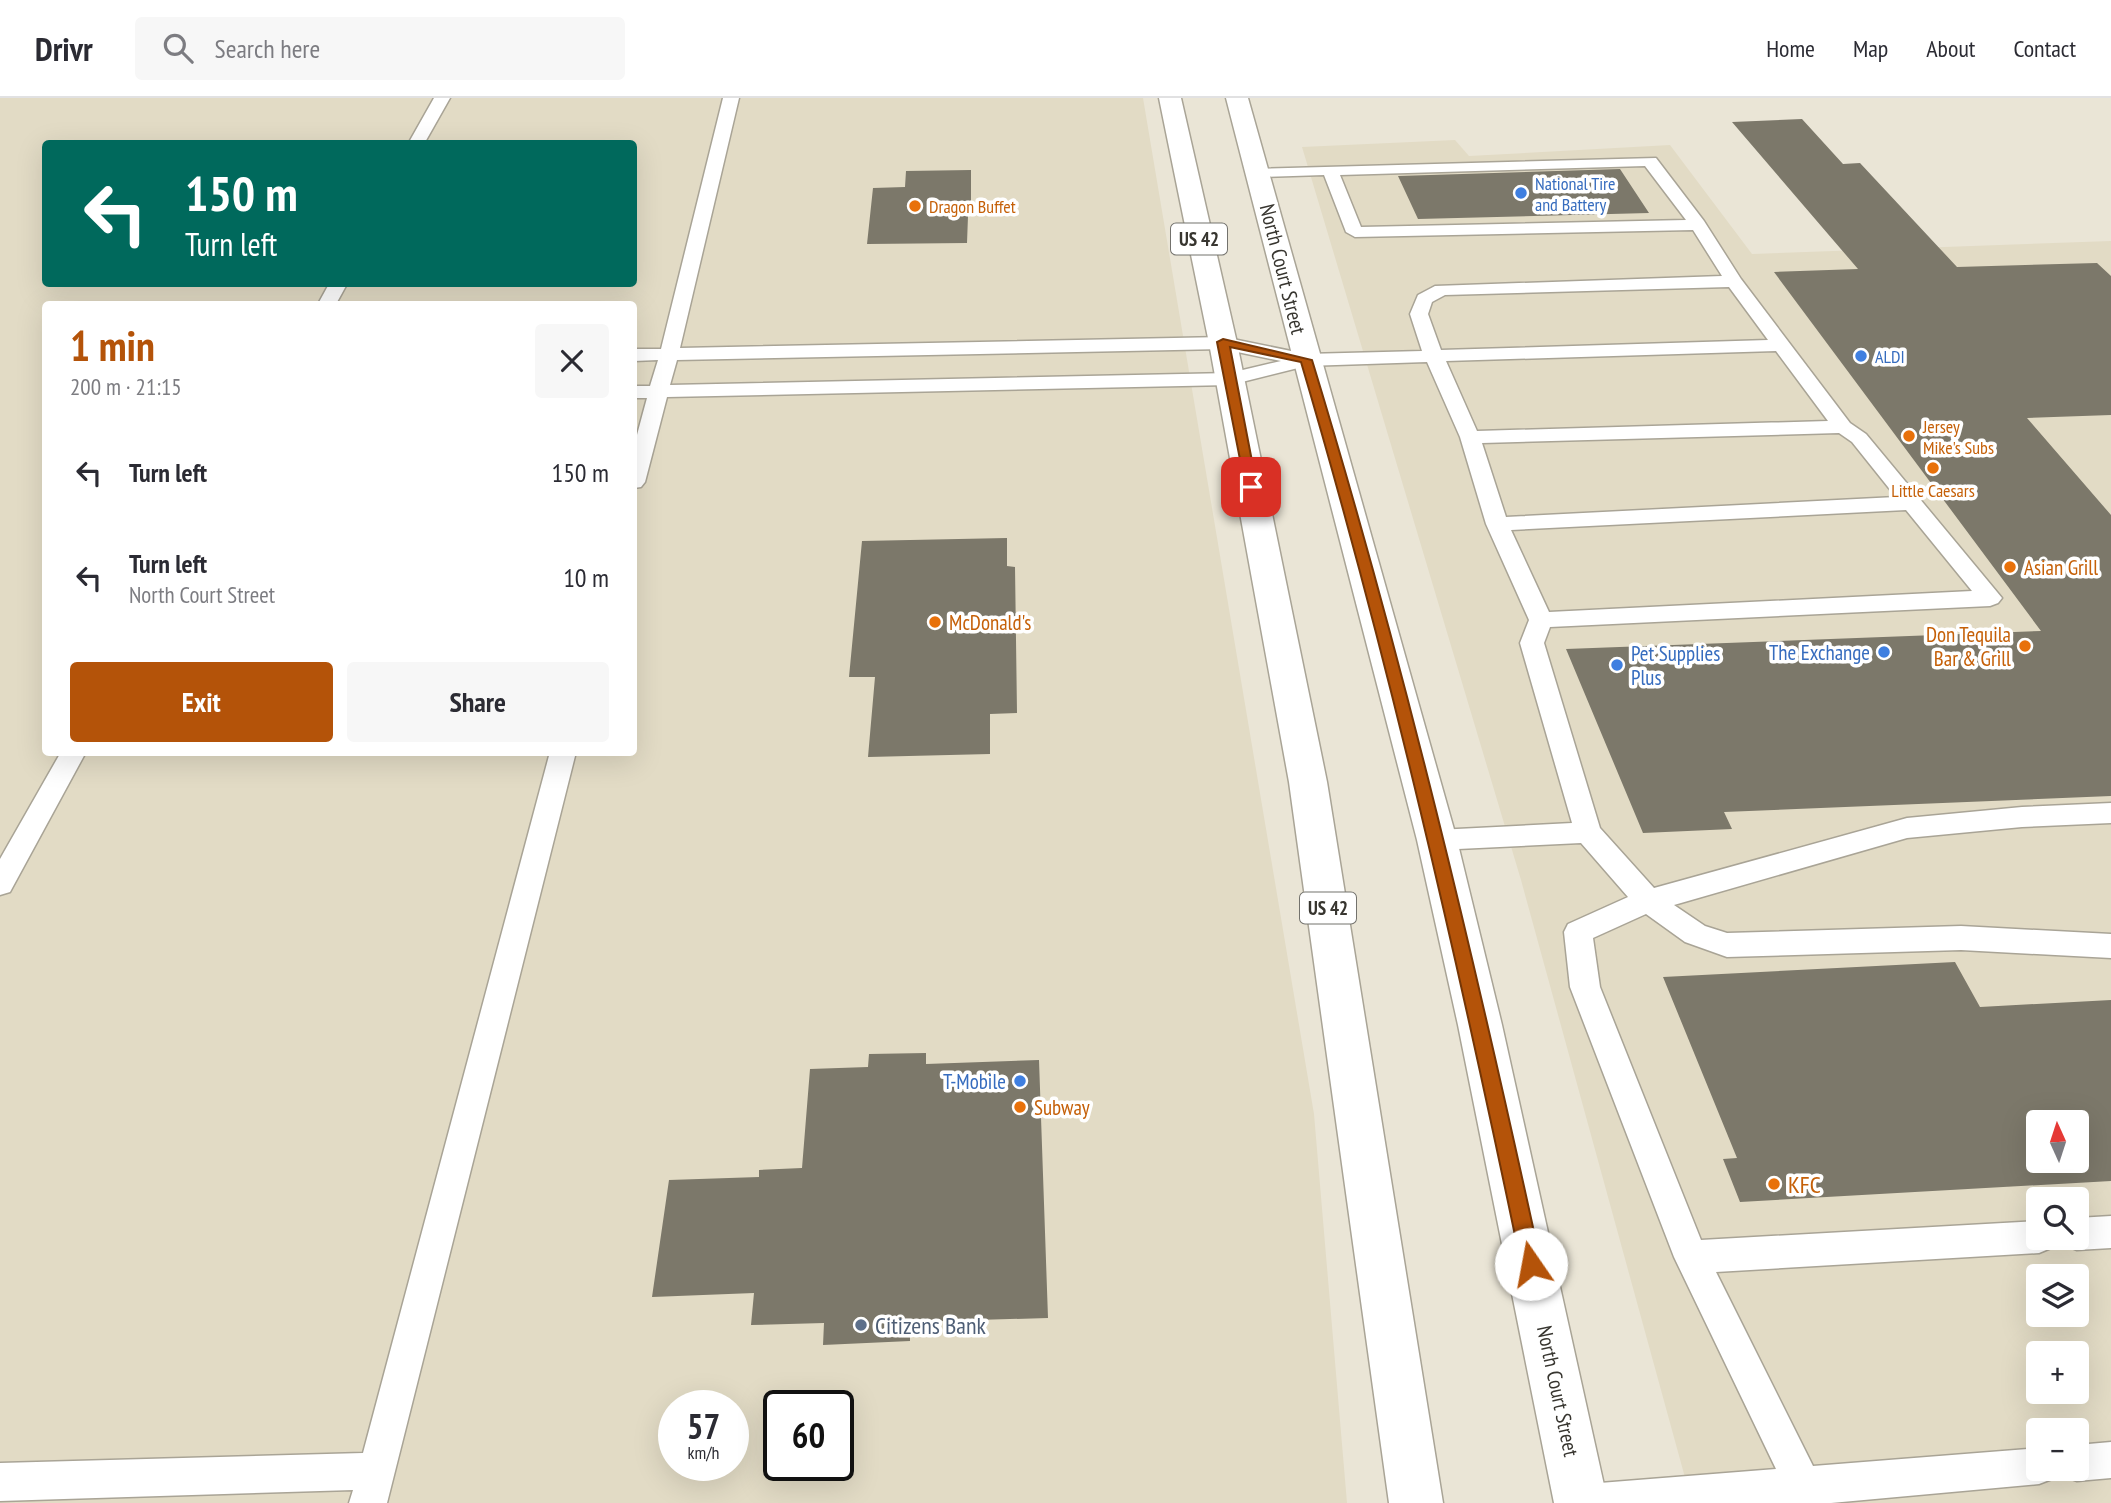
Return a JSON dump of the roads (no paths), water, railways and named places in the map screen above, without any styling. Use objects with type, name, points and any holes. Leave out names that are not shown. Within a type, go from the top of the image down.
[{"type":"main road","name":"US 42","points":[[1170,98],[1226,361],[1308,782],[1416,1503]]},
{"type":"main road","name":"North Court Street","points":[[1237,98],[1437,840],[1480,1025],[1581,1503]]},
{"type":"lane","points":[[418,140],[442,98]]},
{"type":"lane","points":[[637,471],[669,354],[731,98]]},
{"type":"lane","points":[[1259,172],[1650,161],[1698,225],[1734,281],[1843,426],[1859,438],[1990,598],[1541,620]]},
{"type":"lane","points":[[1330,171],[1355,232],[1698,225]]},
{"type":"lane","points":[[1734,281],[1441,290],[1424,299],[1419,314],[1434,357],[1470,437],[1497,524],[1541,620],[1532,643],[1588,832],[1648,901],[1695,934],[1727,945],[1961,938],[2111,946]]},
{"type":"lane","points":[[637,355],[1226,361],[1783,345]]},
{"type":"lane","points":[[637,391],[1226,361],[1306,360]]},
{"type":"lane","points":[[1470,437],[1843,426]]},
{"type":"lane","points":[[1497,524],[1914,503]]},
{"type":"lane","points":[[0,884],[72,756]]},
{"type":"lane","points":[[0,1482],[372,1487],[562,756]]},
{"type":"lane","points":[[1809,1494],[1691,1257],[1585,987],[1578,932],[1648,901],[1907,828],[2022,817],[2111,813]]},
{"type":"lane","points":[[1437,840],[1588,832]]},
{"type":"lane","points":[[2089,1233],[2111,1232]]},
{"type":"lane","points":[[1691,1257],[2026,1238]]},
{"type":"lane","points":[[2089,1462],[2111,1460]]},
{"type":"lane","points":[[1587,1503],[1809,1494],[2026,1468]]},
{"type":"place","name":"National Tire and Battery","points":[[1521,193]]},
{"type":"place","name":"Dragon Buffet","points":[[915,206]]},
{"type":"place","name":"ALDI","points":[[1861,356]]},
{"type":"place","name":"Jersey Mike's Subs","points":[[1909,436]]},
{"type":"place","name":"Little Caesars","points":[[1933,468]]},
{"type":"place","name":"Asian Grill","points":[[2010,567]]},
{"type":"place","name":"McDonald's","points":[[935,622]]},
{"type":"place","name":"Don Tequila Bar & Grill","points":[[2025,646]]},
{"type":"place","name":"The Exchange","points":[[1884,652]]},
{"type":"place","name":"Pet Supplies Plus","points":[[1617,665]]},
{"type":"place","name":"T-Mobile","points":[[1020,1081]]},
{"type":"place","name":"Subway","points":[[1020,1107]]},
{"type":"place","name":"KFC","points":[[1774,1184]]},
{"type":"place","name":"Citizens Bank","points":[[861,1325]]}]
